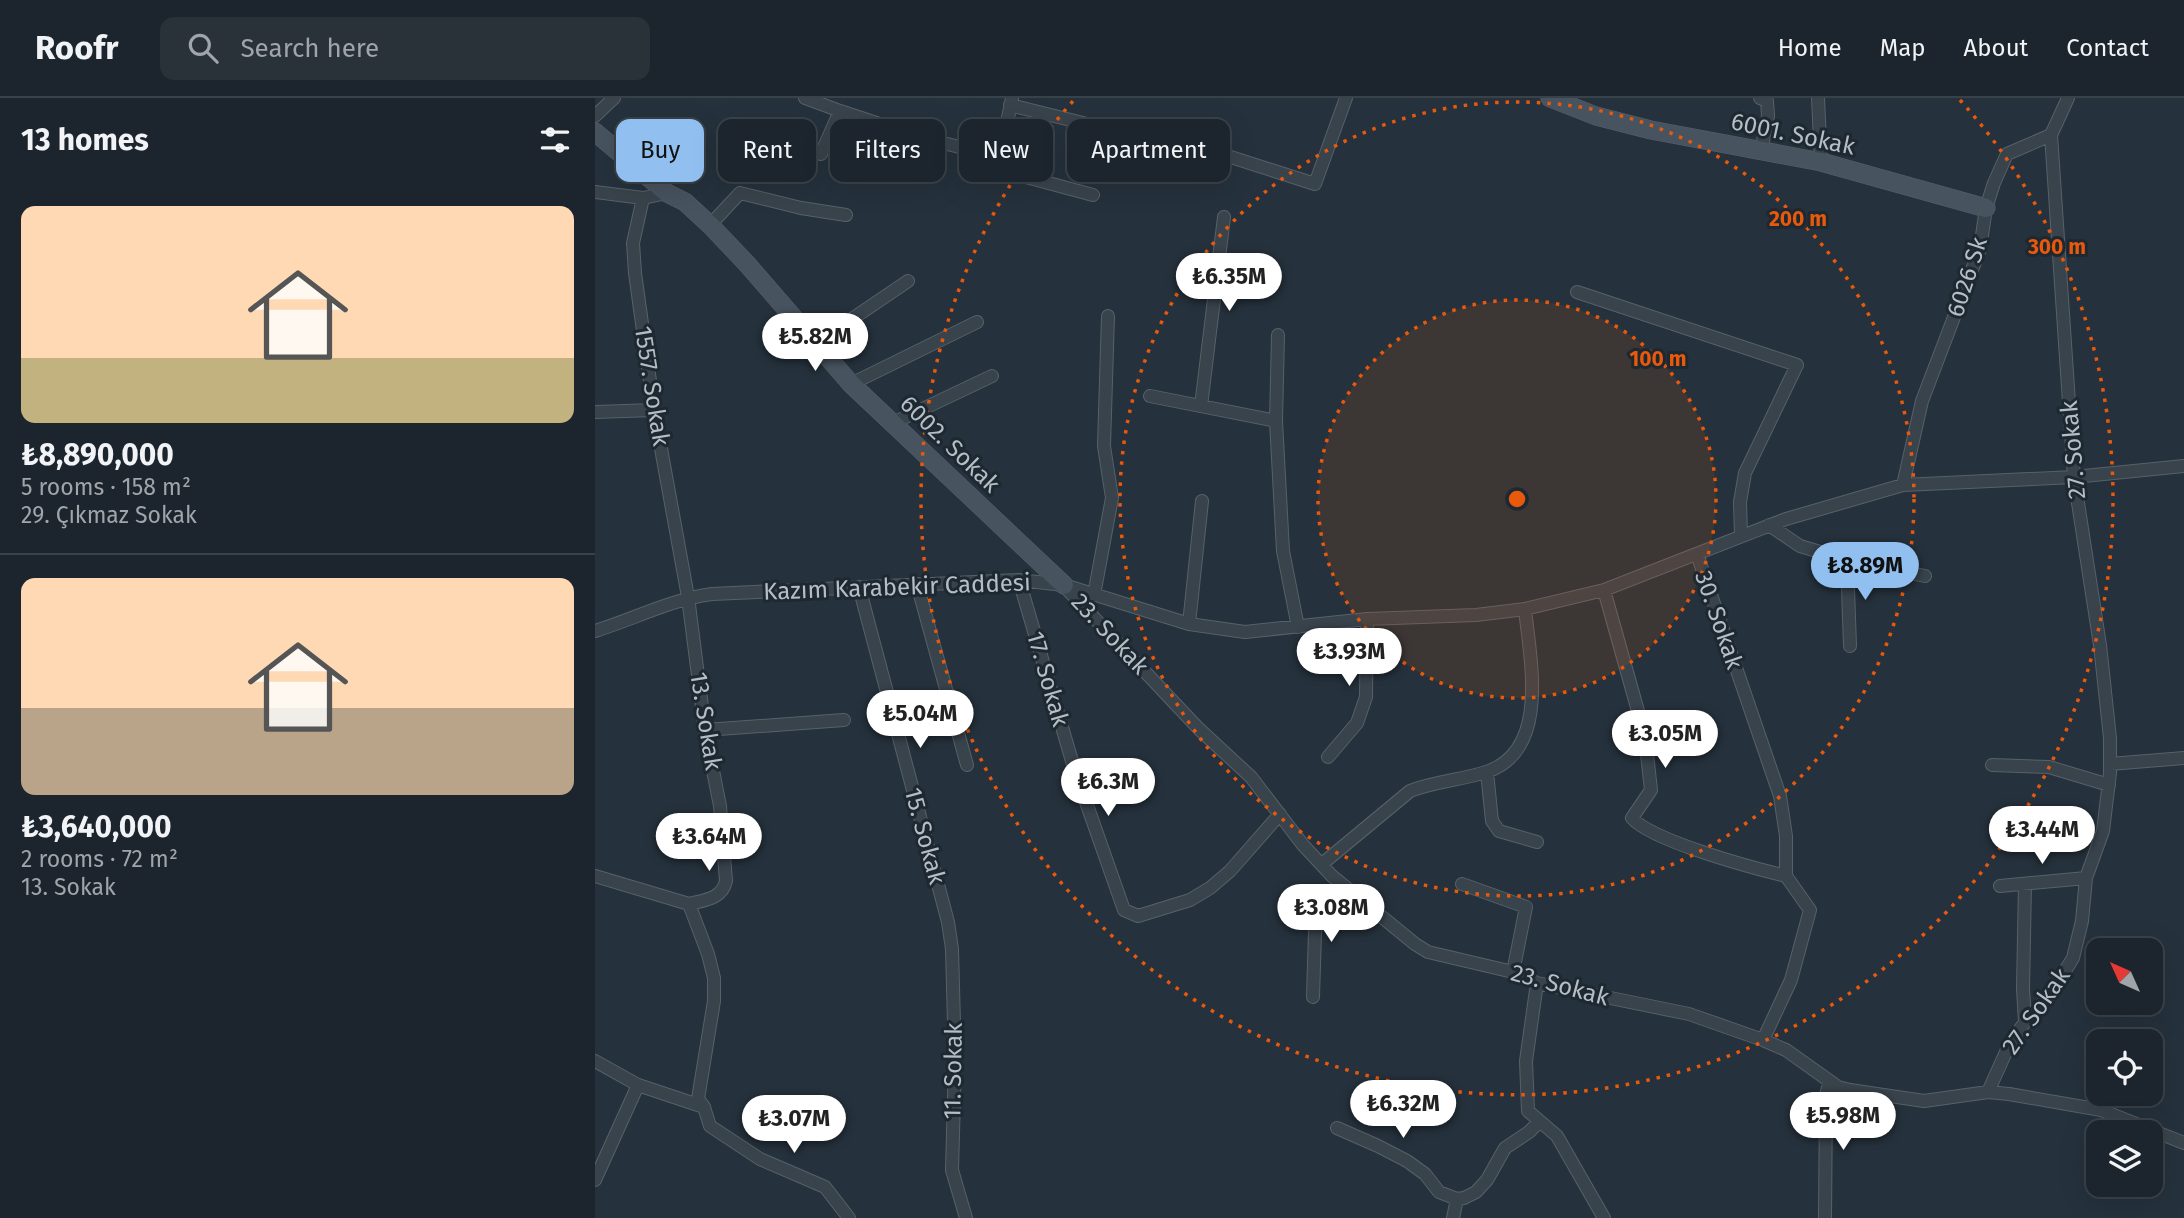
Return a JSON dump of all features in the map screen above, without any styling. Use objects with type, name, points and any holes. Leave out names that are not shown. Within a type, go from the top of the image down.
[{"type":"street","points":[[595,116],[614,98]]},
{"type":"street","points":[[805,98],[919,137],[959,147]]},
{"type":"street","points":[[1011,102],[1099,127],[1187,143],[1315,184],[1346,98]]},
{"type":"street","points":[[1760,98],[1767,102],[1768,116],[1761,151]]},
{"type":"street","points":[[1818,98],[1821,162]]},
{"type":"street","points":[[2051,135],[2069,98]]},
{"type":"street","name":"6001. Sokak","points":[[1556,99],[1596,116],[1651,131],[1821,162],[1986,208]]},
{"type":"street","points":[[821,154],[840,111]]},
{"type":"street","name":"6002. Sokak","points":[[595,132],[667,193],[685,202],[710,225],[851,384],[1064,585]]},
{"type":"street","name":"6026 Sk","points":[[1903,485],[1923,401],[1980,249],[1986,208],[1994,183],[2007,154],[2051,135]]},
{"type":"street","name":"27. Sokak","points":[[1988,1092],[2010,1043],[2025,1021],[2050,995],[2073,958],[2082,921],[2085,878],[2103,831],[2109,785],[2107,705],[2074,477],[2051,135]]},
{"type":"street","points":[[1044,182],[1093,195]]},
{"type":"street","points":[[595,192],[643,198],[667,193]]},
{"type":"street","points":[[710,225],[740,193],[800,208],[846,215]]},
{"type":"street","name":"1557. Sokak","points":[[643,198],[633,255],[654,410],[688,597]]},
{"type":"street","points":[[1201,406],[1224,217]]},
{"type":"street","points":[[815,344],[908,281]]},
{"type":"street","points":[[1577,292],[1797,365],[1745,473],[1739,502],[1741,536]]},
{"type":"street","points":[[1094,595],[1112,498],[1104,446],[1108,316]]},
{"type":"street","points":[[851,384],[977,323]]},
{"type":"street","points":[[1278,335],[1276,421],[1283,551],[1298,627]]},
{"type":"street","points":[[893,423],[992,376]]},
{"type":"street","points":[[1150,396],[1276,421]]},
{"type":"street","points":[[595,412],[654,410]]},
{"type":"street","name":"Kazım Karabekir Caddesi","points":[[595,631],[688,597],[1019,580],[1064,585],[1189,624],[1245,632],[1367,619],[1476,615],[1525,609],[1604,590],[1769,525],[1903,485],[2074,477],[2184,466]]},
{"type":"street","points":[[1189,624],[1202,501]]},
{"type":"street","points":[[1769,525],[1800,546],[1847,560],[1925,576]]},
{"type":"street","name":"30. Sokak","points":[[1697,554],[1780,796],[1786,836],[1786,876]]},
{"type":"street","points":[[1847,560],[1850,646]]},
{"type":"street","name":"17. Sokak","points":[[1019,580],[1074,768],[1124,910],[1138,916],[1190,900],[1230,871],[1280,814]]},
{"type":"street","points":[[917,584],[967,765]]},
{"type":"street","name":"23. Sokak","points":[[1064,585],[1199,729],[1251,777],[1303,845],[1349,891],[1428,952],[1513,972],[1537,983],[1689,1014],[1786,1050],[1830,1081],[1850,1090],[1924,1101],[1988,1092],[2101,1110],[2184,1143]]},
{"type":"street","name":"15. Sokak","points":[[859,587],[948,922]]},
{"type":"street","points":[[1604,590],[1645,736],[1651,790],[1632,818],[1669,839],[1739,864],[1786,876],[1810,910],[1791,980],[1763,1040]]},
{"type":"street","name":"13. Sokak","points":[[688,597],[705,730],[720,806],[726,881],[724,891],[718,896],[689,904]]},
{"type":"street","points":[[1322,864],[1410,791],[1487,772],[1503,764],[1516,751],[1531,718],[1531,673],[1525,609]]},
{"type":"street","points":[[1328,757],[1357,723],[1366,696],[1367,619]]},
{"type":"street","points":[[705,730],[844,720]]},
{"type":"street","points":[[2110,764],[2184,758]]},
{"type":"street","points":[[1992,765],[2036,764],[2109,785]]},
{"type":"street","points":[[1487,772],[1492,821],[1499,831],[1537,842]]},
{"type":"street","points":[[595,876],[689,904],[708,954],[713,978],[714,1000],[703,1077],[698,1088],[698,1099],[704,1107],[710,1126],[760,1159],[825,1187],[849,1218]]},
{"type":"street","points":[[2000,886],[2085,878]]},
{"type":"street","points":[[1462,884],[1526,907],[1513,972]]},
{"type":"street","points":[[2025,884],[2025,1021]]},
{"type":"street","points":[[1313,997],[1315,932],[1318,918],[1349,891]]},
{"type":"street","name":"11. Sokak","points":[[948,922],[952,949],[955,1061],[952,1170],[966,1218]]},
{"type":"street","points":[[1537,983],[1526,1061],[1528,1111],[1556,1136],[1604,1218]]},
{"type":"street","points":[[595,1061],[638,1085],[704,1107]]},
{"type":"street","points":[[1825,1218],[1826,1095],[1830,1081]]},
{"type":"street","points":[[595,1180],[638,1085]]},
{"type":"street","points":[[1337,1128],[1407,1161],[1425,1174],[1439,1192],[1457,1199],[1476,1192],[1487,1180],[1504,1148],[1539,1122]]},
{"type":"street","points":[[1453,1218],[1457,1199]]}]
